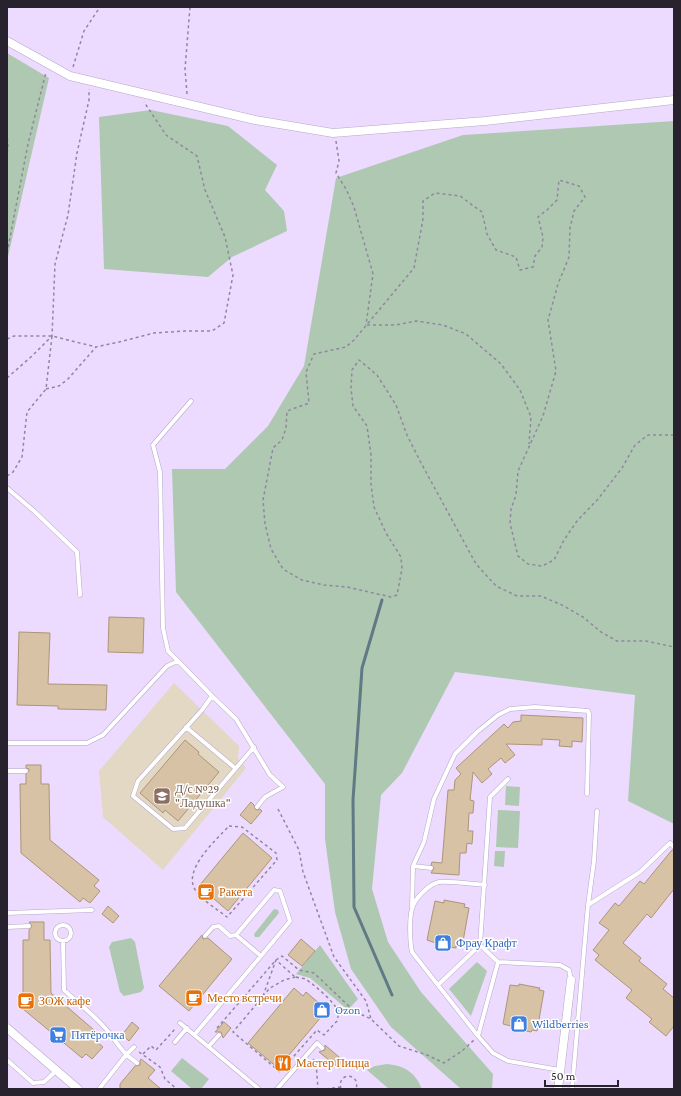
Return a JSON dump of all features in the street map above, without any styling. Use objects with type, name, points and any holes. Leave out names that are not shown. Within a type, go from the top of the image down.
[{"type":"street","points":[[7,41],[70,76],[255,120],[333,133],[485,121],[674,100]]},
{"type":"street","points":[[558,1089],[571,980]]},
{"type":"street","points":[[7,1028],[78,1089]]},
{"type":"lane","points":[[190,401],[153,445],[160,472],[164,628],[168,651],[236,719],[270,775],[283,787],[265,797],[257,807]]},
{"type":"lane","points":[[7,488],[34,511],[77,552],[80,595]]},
{"type":"lane","points":[[7,742],[87,743],[103,735],[167,666],[178,661]]},
{"type":"lane","points":[[212,696],[202,710],[138,781],[133,796],[173,829],[185,828],[254,747]]},
{"type":"lane","points":[[560,1070],[508,1061],[493,1053],[412,952],[410,944],[413,866],[424,842],[434,799],[455,754],[482,728],[498,715],[510,709],[535,707],[588,711],[587,794]]},
{"type":"lane","points":[[186,727],[235,768]]},
{"type":"lane","points":[[7,771],[26,771]]},
{"type":"lane","points":[[438,985],[480,945],[490,797],[508,779]]},
{"type":"lane","points":[[572,1089],[588,905],[594,861],[597,811]]},
{"type":"lane","points":[[588,905],[640,872],[670,843],[674,846]]},
{"type":"lane","points":[[413,866],[431,868]]},
{"type":"lane","points":[[412,908],[422,893],[430,885],[440,882],[485,885]]},
{"type":"lane","points":[[195,1034],[290,921],[280,891],[274,890],[236,935],[230,936],[219,926],[214,927],[205,936]]},
{"type":"lane","points":[[7,913],[92,910]]},
{"type":"lane","points":[[7,927],[29,926]]},
{"type":"lane","points":[[236,935],[261,956]]},
{"type":"lane","points":[[63,940],[64,990],[95,1017],[126,1055],[137,1063]]},
{"type":"lane","points":[[480,945],[498,962],[560,965],[569,970],[571,980]]},
{"type":"lane","points":[[478,1036],[498,962]]},
{"type":"lane","points":[[180,1023],[259,1089]]},
{"type":"lane","points":[[175,1042],[187,1028]]},
{"type":"lane","points":[[209,1046],[219,1035]]},
{"type":"lane","points":[[277,1089],[320,1039]]},
{"type":"lane","points":[[316,1043],[322,1048]]},
{"type":"lane","points":[[99,1089],[134,1047]]},
{"type":"lane","points":[[7,1060],[33,1083],[44,1082],[56,1071]]},
{"type":"path","points":[[70,76],[84,31],[100,7]]},
{"type":"path","points":[[187,104],[185,69],[190,7]]},
{"type":"path","points":[[7,253],[28,144],[43,81],[49,64]]},
{"type":"path","points":[[7,476],[13,472],[22,457],[27,412],[46,389],[52,336],[55,264],[68,215],[77,153],[89,100],[89,81]]},
{"type":"path","points":[[7,339],[14,336],[52,336],[96,347],[154,333],[212,331],[224,323],[233,275],[225,237],[205,190],[197,156],[166,134],[137,92]]},
{"type":"path","points":[[7,132],[7,153]]},
{"type":"path","points":[[333,133],[337,144],[339,161],[336,173],[346,188],[354,207],[373,274],[366,325]]},
{"type":"path","points":[[674,435],[648,435],[634,445],[617,475],[598,499],[577,521],[564,540],[554,560],[542,566],[528,564],[518,556],[510,523],[511,509],[516,495],[518,471],[544,416],[556,371],[548,320],[558,284],[569,257],[570,228],[574,211],[585,197],[579,186],[559,180],[557,200],[538,217],[543,237],[542,247],[535,256],[533,267],[520,270],[516,257],[496,250],[487,234],[482,212],[460,196],[435,193],[423,201],[423,219],[414,268],[354,340],[346,347],[314,354],[306,372],[309,403],[287,411],[286,428],[282,440],[273,448],[263,500],[271,548],[283,569],[302,580],[324,585],[348,587],[391,597],[396,595],[402,569],[401,556],[386,533],[374,507],[371,484],[371,455],[367,426],[353,406],[351,388],[352,370],[359,360],[377,375],[396,405],[407,434],[420,461],[476,564],[496,586],[517,596],[541,596],[564,606],[583,617],[601,632],[617,641],[646,641],[674,647]]},
{"type":"path","points":[[366,325],[396,325],[416,321],[443,325],[466,334],[501,364],[520,390],[531,417],[529,446]]},
{"type":"path","points":[[7,378],[52,336]]},
{"type":"path","points":[[46,389],[59,386],[68,379],[96,347]]},
{"type":"path","points":[[278,810],[298,850],[303,872],[334,957],[366,1001],[372,1018],[398,1046],[427,1055],[444,1063],[462,1051],[478,1036]]},
{"type":"path","points":[[228,826],[242,827],[276,853],[277,860],[227,917],[196,892],[192,886],[193,873],[197,862],[228,826]]},
{"type":"path","points":[[219,1035],[214,1032],[276,960],[282,956],[299,970],[314,973],[354,1011],[372,1018]]},
{"type":"path","points":[[276,960],[296,977],[309,982],[336,1005],[340,1012],[337,1021],[324,1035],[316,1030],[280,1072],[233,1032],[270,988],[284,980],[296,977]]},
{"type":"path","points":[[262,997],[276,960]]},
{"type":"path","points":[[143,1054],[150,1046],[156,1050],[180,1023]]},
{"type":"path","points":[[134,1047],[160,1067],[165,1079],[177,1089]]},
{"type":"path","points":[[308,1054],[316,1062],[318,1089]]},
{"type":"path","points":[[326,1089],[340,1088],[341,1080],[347,1076],[350,1076],[356,1080],[356,1089]]},
{"type":"shaded area","name":"Д/с №29 \"Ладушка\"","points":[[174,683],[239,746],[238,758],[246,768],[163,870],[103,817],[99,771]]},
{"type":"green space","points":[[7,53],[49,78],[7,261]]},
{"type":"green space","points":[[151,110],[228,126],[277,165],[265,190],[284,211],[287,231],[232,257],[208,277],[104,269],[99,117]]},
{"type":"green space","points":[[674,121],[674,824],[628,801],[635,695],[455,672],[402,773],[381,795],[372,889],[388,942],[421,992],[493,1074],[492,1089],[461,1089],[391,1027],[351,969],[335,912],[325,839],[325,784],[176,592],[172,469],[225,469],[268,426],[304,366],[336,178],[463,135]]},
{"type":"green space","points":[[506,786],[520,787],[519,806],[505,805]]},
{"type":"green space","points":[[498,810],[520,811],[518,848],[496,847]]},
{"type":"green space","points":[[495,851],[505,851],[504,867],[494,866]]},
{"type":"green space","points":[[274,909],[278,910],[279,913],[259,937],[255,937],[255,933]]},
{"type":"green space","points":[[131,938],[135,942],[144,988],[141,992],[124,996],[120,992],[109,947],[112,942]]},
{"type":"green space","points":[[320,945],[358,999],[348,1010],[310,978],[296,974]]},
{"type":"green space","points":[[477,962],[487,971],[471,1016],[449,989]]},
{"type":"green space","points":[[182,1058],[209,1079],[201,1089],[192,1089],[171,1071]]},
{"type":"green space","points":[[387,1064],[399,1066],[409,1071],[416,1078],[422,1089],[389,1089],[367,1070],[375,1066]]},
{"type":"building","points":[[109,617],[144,618],[143,653],[108,652]]},
{"type":"building","points":[[19,632],[50,633],[48,684],[107,685],[106,710],[58,709],[58,706],[17,705]]},
{"type":"building","points":[[521,715],[583,718],[582,742],[572,741],[572,747],[559,746],[560,740],[542,739],[542,745],[506,744],[515,755],[505,763],[501,758],[488,769],[492,774],[482,783],[473,772],[470,800],[474,801],[473,813],[469,813],[468,831],[473,831],[472,844],[467,843],[466,853],[460,853],[459,875],[431,873],[434,868],[431,865],[432,862],[442,863],[448,790],[454,790],[455,780],[461,774],[456,768],[504,724],[508,728],[513,722],[521,721]]},
{"type":"building","points":[[185,740],[199,752],[198,754],[219,772],[178,821],[165,810],[163,813],[140,793]]},
{"type":"building","points":[[26,765],[41,765],[41,784],[49,784],[50,840],[99,880],[94,886],[100,891],[90,903],[83,898],[80,902],[21,853],[20,784],[26,784],[26,774],[29,769],[26,768]]},
{"type":"building","points":[[251,802],[255,809],[260,809],[262,811],[251,824],[240,815]]},
{"type":"building","points":[[243,833],[272,858],[228,911],[199,886]]},
{"type":"building","points":[[672,850],[674,850],[674,889],[651,918],[647,914],[623,943],[641,958],[639,961],[667,984],[663,989],[674,998],[674,1026],[666,1036],[649,1022],[652,1019],[626,998],[632,990],[595,960],[599,955],[593,950],[609,930],[599,923],[615,903],[619,906],[640,881],[644,884]]},
{"type":"building","points":[[444,900],[465,904],[464,907],[469,908],[462,947],[456,946],[456,948],[444,946],[427,940],[435,901],[444,903]]},
{"type":"building","points":[[108,906],[119,916],[113,923],[102,914]]},
{"type":"building","points":[[29,922],[44,922],[44,940],[50,940],[51,993],[101,1036],[97,1042],[103,1047],[92,1059],[86,1054],[82,1058],[23,1009],[23,940],[29,940],[29,930],[32,926]]},
{"type":"building","points":[[202,935],[203,939],[208,938],[232,959],[189,1011],[159,986]]},
{"type":"building","points":[[301,939],[315,951],[302,966],[288,955]]},
{"type":"building","points":[[519,984],[540,988],[539,990],[544,991],[537,1031],[532,1030],[531,1032],[511,1028],[511,1026],[503,1024],[510,985],[519,986]]},
{"type":"building","points":[[294,988],[303,996],[306,992],[327,1010],[278,1068],[248,1043]]},
{"type":"building","points":[[132,1022],[139,1028],[129,1041],[122,1035]]},
{"type":"building","points":[[224,1022],[231,1028],[223,1038],[221,1032],[215,1032]]},
{"type":"building","points":[[325,1045],[346,1063],[340,1069],[319,1052],[325,1050]]},
{"type":"building","points":[[141,1059],[155,1070],[148,1078],[161,1089],[120,1089],[120,1084],[135,1066],[140,1065]]},
{"type":"waterway","points":[[382,600],[362,668],[353,800],[354,907],[392,995]]},
{"type":"place","name":"Д/с №29 \"Ладушка\"","points":[[162,796]]},
{"type":"place","name":"Ракета","points":[[206,892]]},
{"type":"place","name":"Фрау Крафт","points":[[443,943]]},
{"type":"place","name":"Место встречи","points":[[194,998]]},
{"type":"place","name":"ЗОЖ кафе","points":[[26,1001]]},
{"type":"place","name":"Ozon","points":[[322,1010]]},
{"type":"place","name":"Wildberries","points":[[519,1024]]},
{"type":"place","name":"Пятёрочка","points":[[58,1035]]},
{"type":"place","name":"Мастер Пицца","points":[[283,1063]]}]
